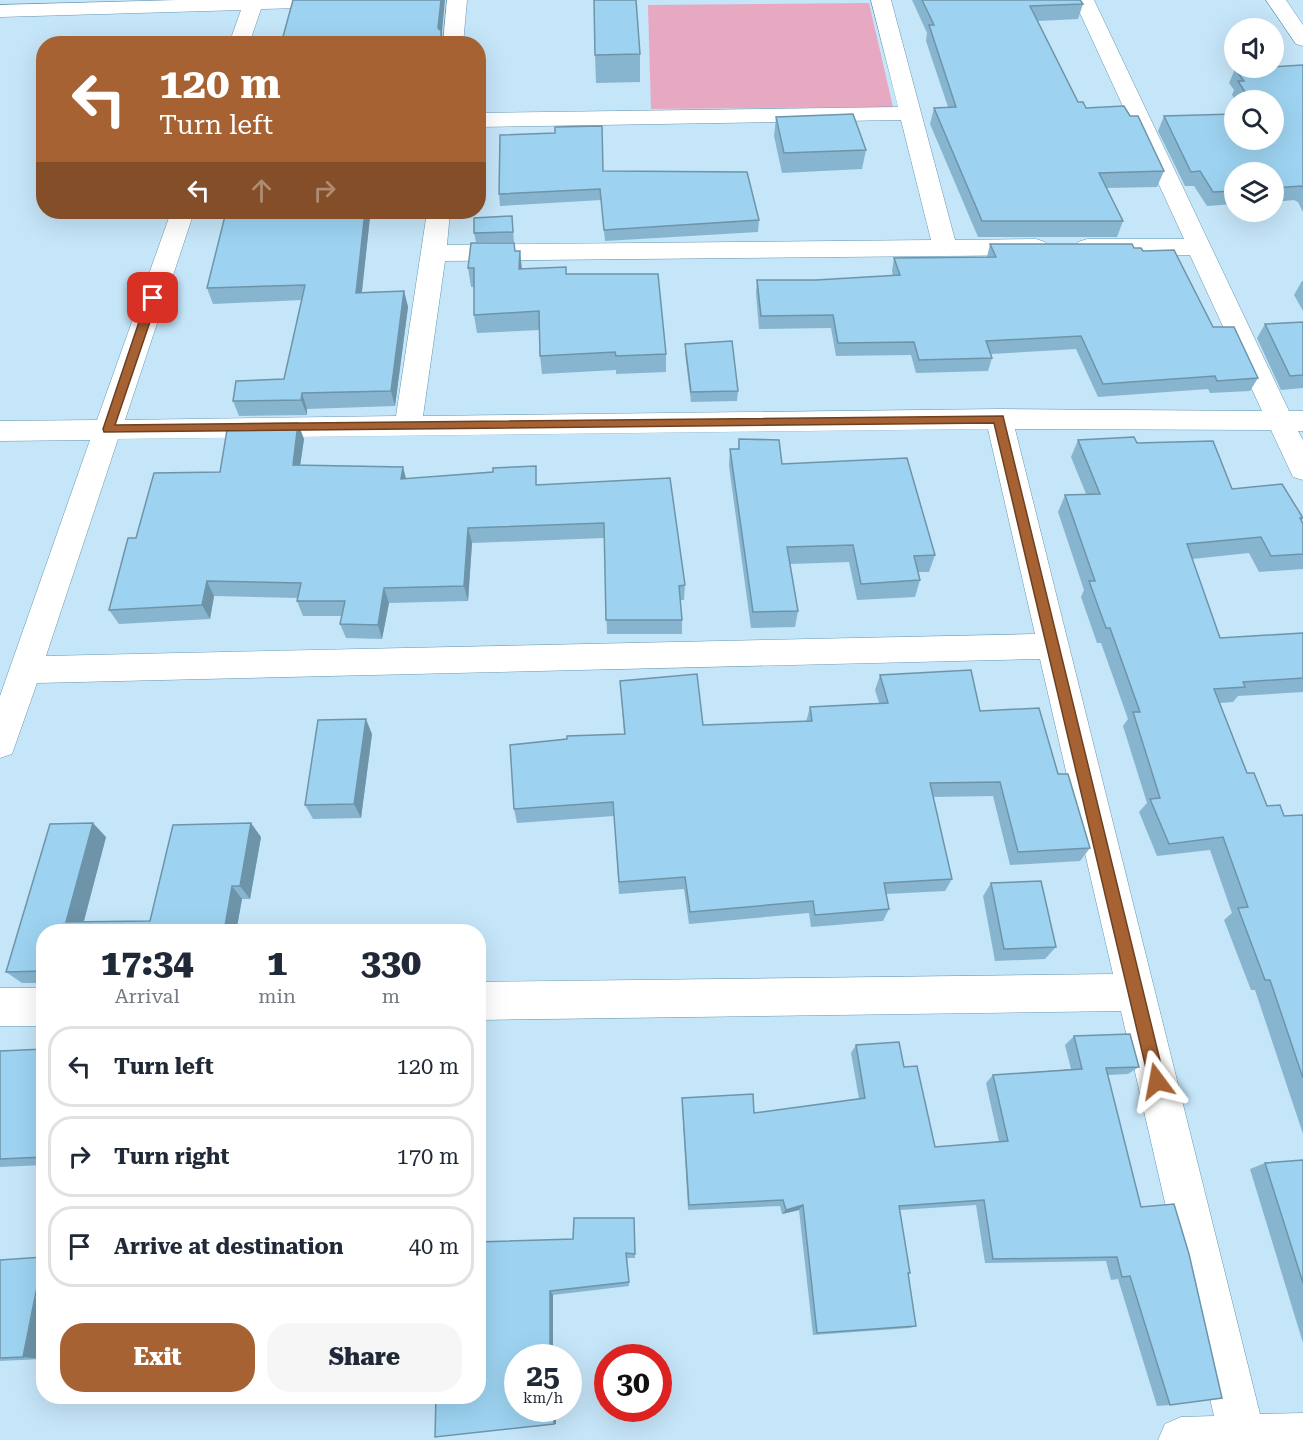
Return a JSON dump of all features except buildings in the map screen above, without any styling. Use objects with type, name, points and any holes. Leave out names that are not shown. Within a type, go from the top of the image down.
[{"type":"street","points":[[0,11],[386,0]]},
{"type":"street","points":[[454,36],[457,0]]},
{"type":"street","points":[[881,0],[945,246]]},
{"type":"street","points":[[1084,0],[1199,247],[1292,421],[1303,470]]},
{"type":"street","points":[[1275,0],[1303,40]]},
{"type":"street","points":[[242,36],[254,2]]},
{"type":"street","points":[[486,120],[910,113]]},
{"type":"street","points":[[0,744],[180,219]]},
{"type":"street","points":[[408,426],[437,219]]},
{"type":"street","points":[[434,253],[945,246],[1199,247]]},
{"type":"street","points":[[0,431],[999,419],[1292,421]]},
{"type":"street","points":[[999,419],[1242,1437]]},
{"type":"street","points":[[25,670],[1053,646]]},
{"type":"street","points":[[486,1001],[1136,992]]},
{"type":"street","points":[[0,1007],[36,1007]]},
{"type":"street","points":[[1181,1440],[1303,1436]]},
{"type":"shaded area","points":[[869,3],[893,107],[651,109],[648,5]]},
{"type":"route","points":[[153,298],[108,429],[999,419],[1157,1081]]}]
